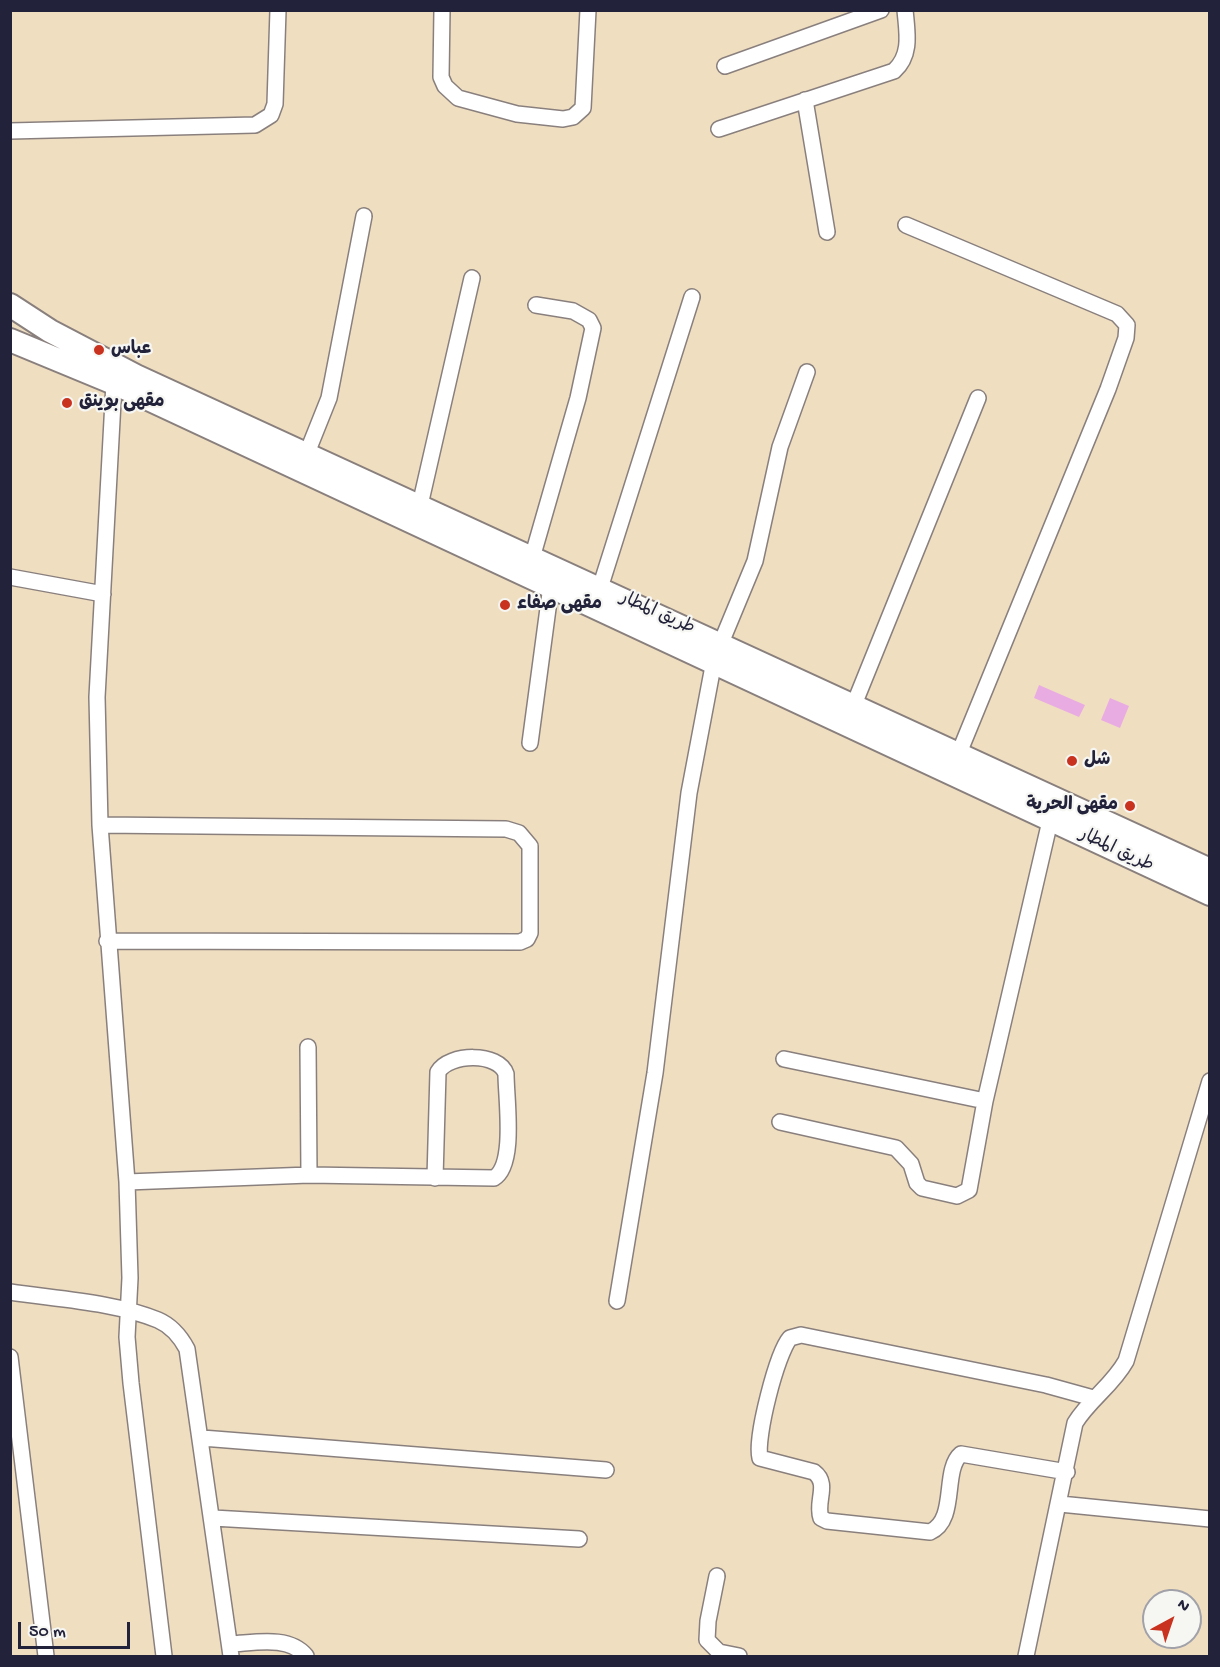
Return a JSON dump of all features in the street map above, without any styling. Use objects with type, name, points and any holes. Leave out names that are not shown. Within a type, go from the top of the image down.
[{"type":"main road","name":"طريق المطار","points":[[10,305],[50,331],[136,376],[600,588],[718,652],[1050,821],[1209,894]]},
{"type":"main road","name":"طريق المطار","points":[[10,340],[114,383],[551,586],[853,707],[960,753],[1209,870]]},
{"type":"street","points":[[10,131],[255,125],[271,115],[275,104],[278,10]]},
{"type":"street","points":[[442,10],[441,77],[452,94],[463,100],[517,114],[563,119],[573,117],[583,108],[588,10]]},
{"type":"street","points":[[725,66],[881,10]]},
{"type":"street","points":[[719,129],[894,71],[901,64],[907,47],[905,10]]},
{"type":"street","points":[[805,100],[827,232]]},
{"type":"street","points":[[307,453],[329,398],[364,216]]},
{"type":"street","points":[[906,225],[1118,314],[1127,325],[1126,338],[1108,389],[960,753]]},
{"type":"street","points":[[420,505],[472,278]]},
{"type":"street","points":[[600,588],[692,297]]},
{"type":"street","points":[[532,558],[578,398],[593,328],[589,320],[573,311],[536,305]]},
{"type":"street","points":[[617,1301],[655,1073],[689,793],[718,652],[755,561],[780,447],[807,372]]},
{"type":"street","points":[[114,383],[97,697],[100,825],[126,1182],[130,1278],[129,1360],[140,1470],[164,1656]]},
{"type":"street","points":[[853,707],[978,398]]},
{"type":"street","points":[[10,577],[103,594]]},
{"type":"street","points":[[530,742],[551,586]]},
{"type":"street","points":[[780,1122],[896,1148],[911,1164],[917,1183],[922,1188],[957,1196],[969,1190],[985,1101],[1050,821]]},
{"type":"street","points":[[100,825],[506,829],[519,833],[530,846],[530,933],[527,939],[520,942],[107,941]]},
{"type":"street","points":[[308,1047],[309,1175]]},
{"type":"street","points":[[126,1182],[309,1175],[435,1178],[488,1179],[500,1174],[507,1160],[506,1074],[503,1066],[498,1062],[490,1058],[454,1060],[446,1063],[438,1072],[435,1178]]},
{"type":"street","points":[[784,1059],[985,1101]]},
{"type":"street","points":[[1026,1656],[1067,1472],[1075,1423],[1093,1398],[1117,1377],[1126,1361],[1209,1081]]},
{"type":"street","points":[[10,1292],[128,1310],[159,1320],[177,1333],[187,1349],[202,1438],[231,1650],[287,1643],[299,1649],[306,1656]]},
{"type":"street","points":[[1067,1472],[961,1454],[955,1463],[942,1521],[936,1530],[930,1532],[827,1521],[821,1518],[819,1512],[823,1484],[820,1477],[806,1470],[760,1458],[760,1438],[778,1358],[790,1338],[801,1335],[1046,1385],[1093,1398]]},
{"type":"street","points":[[10,1358],[46,1656]]},
{"type":"street","points":[[202,1438],[606,1470]]},
{"type":"street","points":[[1060,1504],[1209,1519]]},
{"type":"street","points":[[213,1518],[579,1539]]},
{"type":"street","points":[[717,1576],[706,1630],[707,1640],[719,1654],[739,1656]]},
{"type":"building","points":[[1039,685],[1085,705],[1079,717],[1034,698]]},
{"type":"building","points":[[1110,698],[1129,706],[1120,728],[1101,720]]},
{"type":"place","name":"عباس","points":[[99,350]]},
{"type":"place","name":"مقهى بوينق","points":[[67,403]]},
{"type":"place","name":"مقهى صفاء","points":[[505,605]]},
{"type":"place","name":"شل","points":[[1072,761]]},
{"type":"place","name":"مقهى الحرية","points":[[1130,806]]}]
